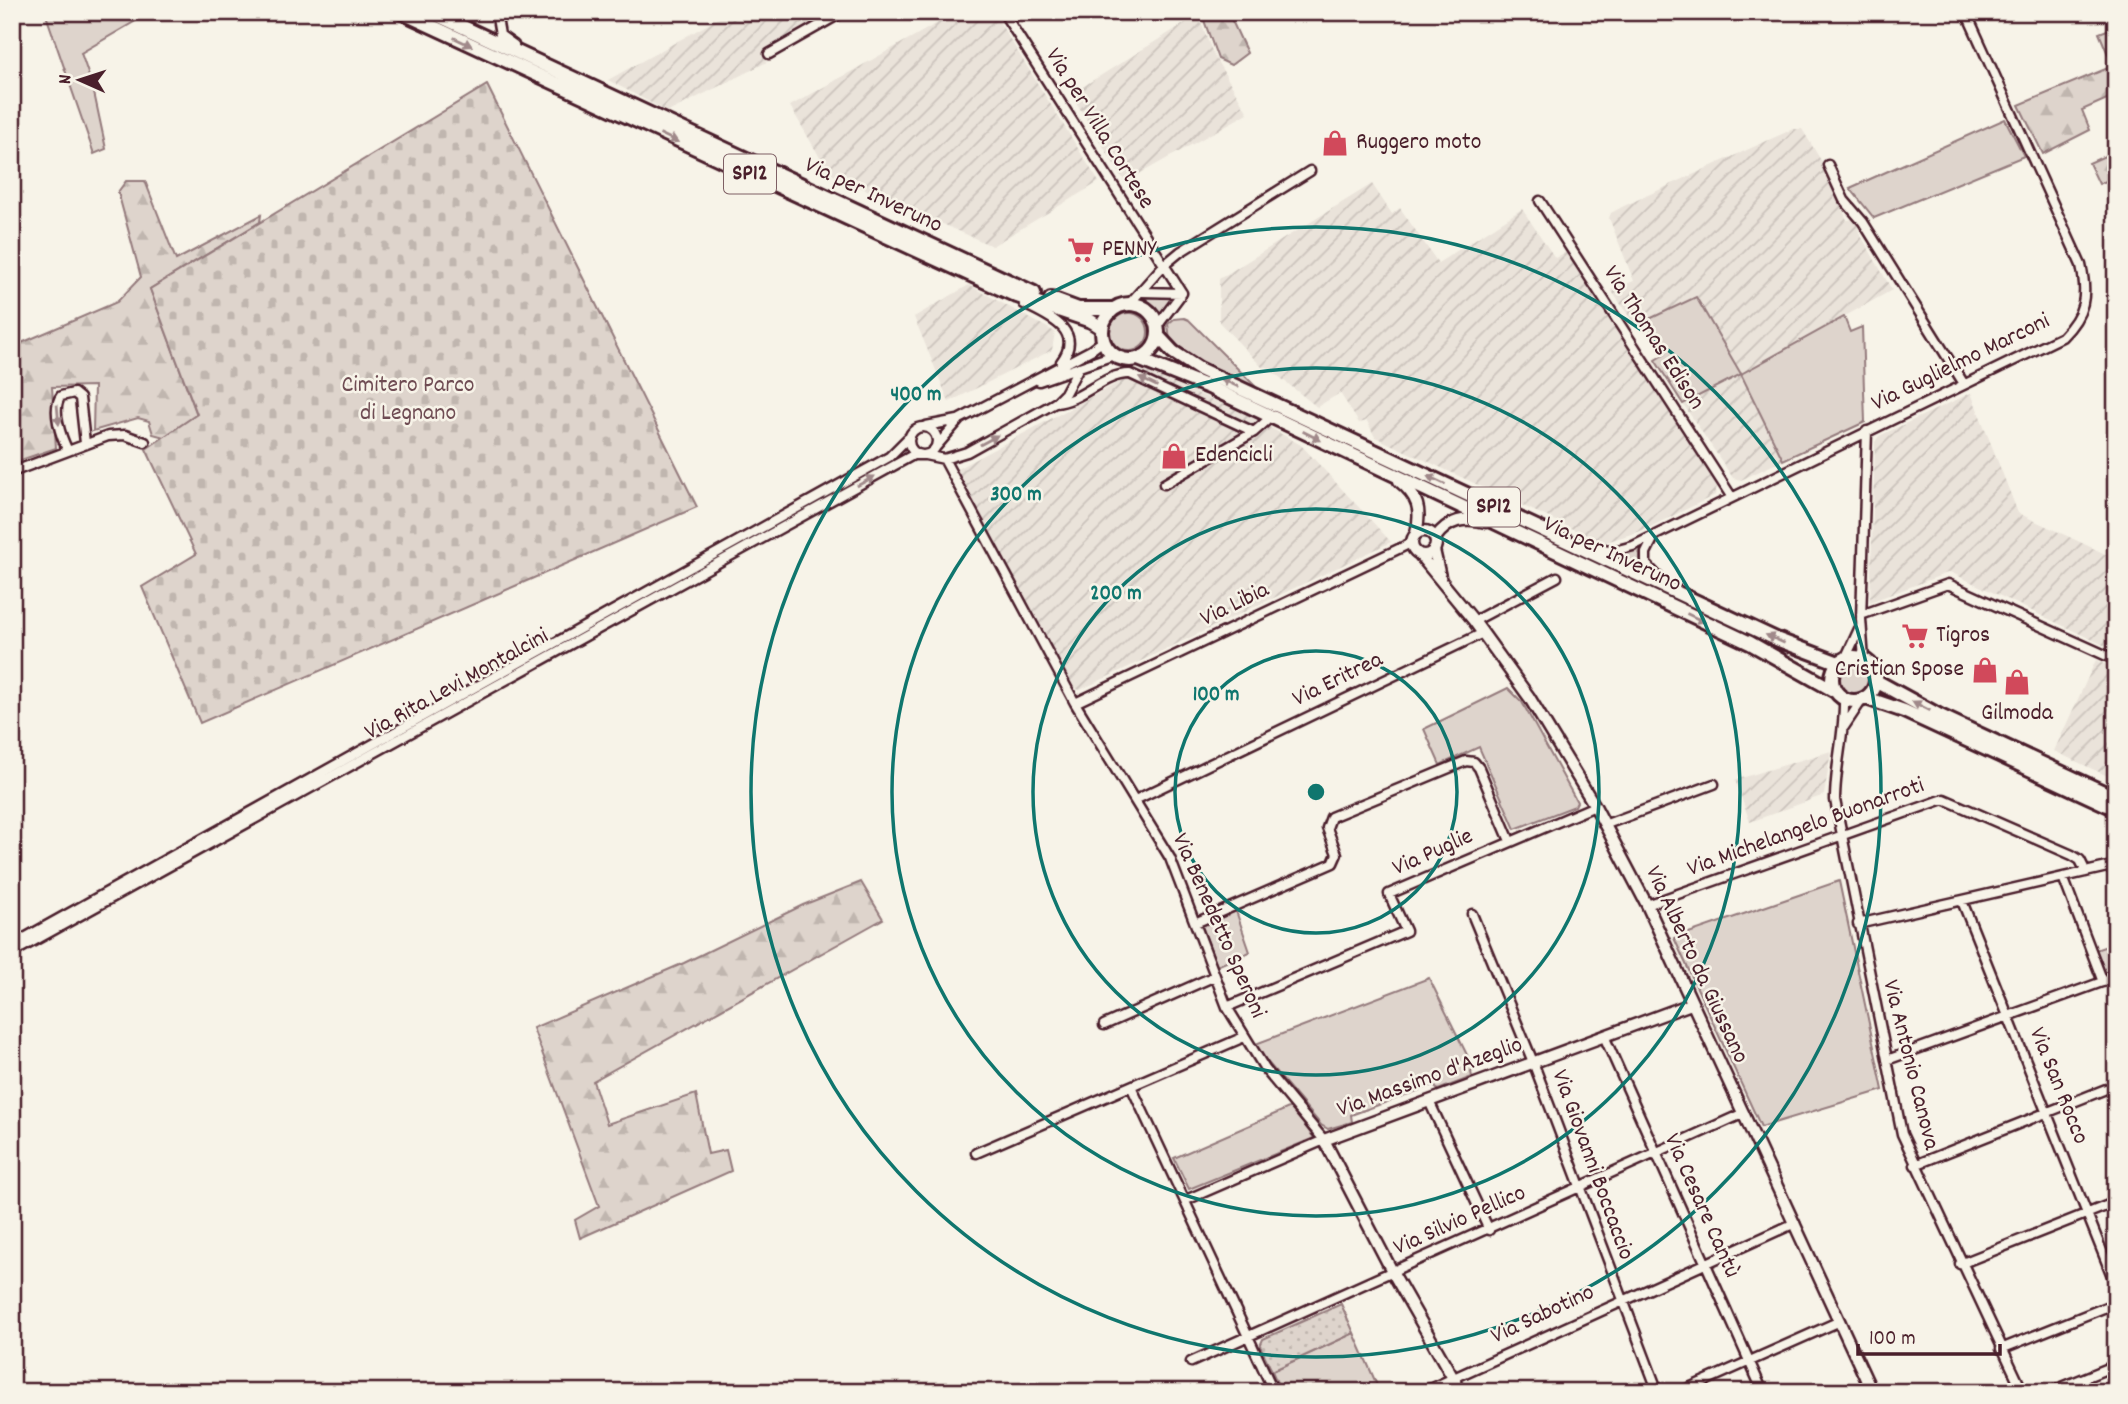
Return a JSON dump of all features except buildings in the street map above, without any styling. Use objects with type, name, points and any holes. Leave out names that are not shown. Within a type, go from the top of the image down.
[{"type":"main road","name":"Via per Inveruno","points":[[401,12],[612,112],[1103,334]]},
{"type":"main road","name":"Via per Inveruno","points":[[435,13],[1029,291],[1078,309],[1112,309]]},
{"type":"main road","points":[[1130,303],[1148,309],[1158,330],[1152,351],[1138,359],[1114,355],[1103,334],[1112,309],[1130,303]]},
{"type":"main road","name":"Via per Inveruno","points":[[1158,330],[1173,352],[1199,369],[1804,652],[1842,661]]},
{"type":"main road","name":"Via per Inveruno","points":[[1138,359],[1211,388],[1750,643],[1840,695]]},
{"type":"main road","points":[[2116,798],[1940,716],[1876,681],[1873,669],[1864,660],[1842,661],[1832,680],[1840,695],[1903,711],[2116,809]]},
{"type":"main road","points":[[1864,699],[1876,681]]},
{"type":"street","points":[[496,12],[500,35],[510,43],[649,110],[666,122]]},
{"type":"street","points":[[769,54],[843,12]]},
{"type":"street","name":"Via per Villa Cortese","points":[[1003,12],[1182,293]]},
{"type":"street","name":"Via Guglielmo Marconi","points":[[1552,534],[1614,551],[1656,535],[1731,496],[2063,337],[2082,314],[2086,287],[2081,265],[1966,12]]},
{"type":"street","points":[[1828,165],[1844,200],[1863,222],[1964,384]]},
{"type":"street","points":[[1130,303],[1163,265],[1310,170]]},
{"type":"street","name":"Via Thomas Edison","points":[[1540,201],[1731,496]]},
{"type":"street","name":"Via per Inveruno","points":[[992,284],[1060,323],[1069,341],[1066,356],[1059,365]]},
{"type":"street","points":[[1142,292],[1182,293]]},
{"type":"street","points":[[1158,330],[1182,293]]},
{"type":"street","points":[[1103,334],[1091,350],[961,419],[916,428],[908,438],[912,451],[944,459],[967,452],[1055,403],[1073,399],[1119,374],[1130,374],[1254,432]]},
{"type":"street","points":[[1020,388],[1077,371],[1114,355]]},
{"type":"street","points":[[1077,371],[1082,387],[1093,388]]},
{"type":"street","points":[[1055,403],[1077,371]]},
{"type":"street","points":[[68,451],[60,432],[57,404],[61,396],[74,393],[80,398],[85,443]]},
{"type":"street","points":[[1164,484],[1254,432],[1271,417]]},
{"type":"street","points":[[923,455],[935,448],[961,419]]},
{"type":"street","points":[[925,426],[936,434],[935,448]]},
{"type":"street","points":[[1864,660],[1861,619],[1867,431]]},
{"type":"street","points":[[12,472],[85,443],[125,435],[145,442]]},
{"type":"street","name":"Via Rita Levi Montalcini","points":[[12,945],[737,544],[889,457],[908,438]]},
{"type":"street","name":"Via Rita Levi Montalcini","points":[[12,953],[913,455],[923,455]]},
{"type":"street","name":"Via Benedetto Speroni","points":[[944,459],[1075,703],[1170,858],[1227,1007],[1265,1069],[1324,1140],[1393,1273],[1461,1392]]},
{"type":"street","points":[[1390,474],[1410,489],[1419,506],[1416,533],[1411,543],[1419,554],[1427,555],[1433,551],[1435,538],[1449,523],[1458,519],[1474,519],[1501,526]]},
{"type":"street","points":[[1416,533],[1427,531],[1435,538]]},
{"type":"street","points":[[1656,535],[1646,553],[1646,564],[1673,591]]},
{"type":"street","name":"Via Libia","points":[[1075,703],[1411,543]]},
{"type":"street","name":"Via Alberto da Giussano","points":[[1433,551],[1441,581]]},
{"type":"street","name":"Via Alberto da Giussano","points":[[1419,554],[1474,621],[1529,697],[1595,806],[1647,905],[1871,1392]]},
{"type":"street","points":[[1474,621],[1557,577]]},
{"type":"street","points":[[1842,661],[1861,619],[1935,586],[1957,586],[2116,660]]},
{"type":"street","name":"Via Eritrea","points":[[1135,800],[1483,633]]},
{"type":"street","name":"Via Antonio Canova","points":[[1840,695],[1844,727],[1835,777],[1835,800],[1902,1135],[1960,1264],[2023,1392]]},
{"type":"street","name":"Via Antonio Canova","points":[[1844,727],[1864,699]]},
{"type":"street","points":[[1195,923],[1333,863],[1337,853],[1326,828],[1326,821],[1331,817],[1466,761],[1474,762],[1479,768],[1510,841]]},
{"type":"street","points":[[1604,825],[1714,785]]},
{"type":"street","name":"Via Michelangelo Buonarroti","points":[[1647,905],[1944,799],[2072,855],[2080,860],[2086,872]]},
{"type":"street","name":"Via Puglie","points":[[1227,1007],[1406,931],[1389,894],[1595,806]]},
{"type":"street","points":[[1858,924],[2116,865]]},
{"type":"street","points":[[2063,877],[2103,982]]},
{"type":"street","name":"Via San Rocco","points":[[1962,901],[2116,1286]]},
{"type":"street","name":"Via Giovanni Boccaccio","points":[[1472,914],[1533,1062],[1658,1392]]},
{"type":"street","points":[[1104,1025],[1215,976]]},
{"type":"street","points":[[1887,1060],[2116,978]]},
{"type":"street","name":"Via Massimo d'Azeglio","points":[[1186,1200],[1324,1140],[1691,1004]]},
{"type":"street","name":"Via Cesare Cantù","points":[[1604,1036],[1763,1392]]},
{"type":"street","points":[[976,1153],[1244,1037]]},
{"type":"street","points":[[1915,1165],[2116,1085]]},
{"type":"street","points":[[1131,1086],[1274,1392]]},
{"type":"street","points":[[1429,1101],[1489,1230]]},
{"type":"street","name":"Via Silvio Pellico","points":[[1191,1363],[1744,1113]]},
{"type":"street","points":[[1960,1264],[2116,1202]]},
{"type":"street","name":"Via Sabotino","points":[[1423,1392],[1795,1223]]},
{"type":"street","points":[[2001,1349],[2116,1303]]},
{"type":"street","points":[[1680,1392],[1840,1321]]},
{"type":"street","points":[[2050,1392],[2116,1365]]},
{"type":"shaded area","points":[[578,12],[623,12],[605,22]]},
{"type":"shaded area","points":[[730,12],[854,12],[765,63],[668,112],[608,80]]},
{"type":"shaded area","points":[[957,12],[993,12],[1099,182],[992,246],[829,173],[790,106]]},
{"type":"shaded area","points":[[1198,15],[1214,56],[1248,113],[1125,182],[1071,94]]},
{"type":"shaded area","points":[[1793,129],[1802,129],[1825,167],[1847,220],[1855,219],[1860,234],[1892,290],[1741,374],[1783,460],[1741,480],[1733,478],[1683,404],[1740,374],[1696,297],[1637,328],[1611,290],[1634,281],[1609,218],[1611,213],[1624,206]]},
{"type":"shaded area","points":[[1372,184],[1392,214],[1400,208],[1438,263],[1522,209],[1555,258],[1566,252],[1717,486],[1715,495],[1644,530],[1603,543],[1375,437],[1367,421],[1359,423],[1340,393],[1317,407],[1267,367],[1262,367],[1219,322],[1219,279]]},
{"type":"shaded area","points":[[969,285],[1055,332],[1052,350],[949,402],[914,317]]},
{"type":"shaded area","points":[[1142,370],[1246,414],[1301,445],[1391,542],[1080,690],[1073,688],[955,470]]},
{"type":"shaded area","points":[[1971,393],[2018,513],[2116,559],[2116,642],[2112,649],[1950,572],[1870,602],[1875,442],[1879,436]]},
{"type":"shaded area","points":[[2096,660],[2116,669],[2116,780],[2054,751]]},
{"type":"shaded area","points":[[1831,751],[1824,795],[1750,822],[1735,780]]},
{"type":"green space","points":[[45,12],[151,12],[81,53],[93,88],[106,149],[94,154]]},
{"type":"green space","points":[[1201,12],[1228,12],[1247,53],[1231,65],[1218,59]]},
{"type":"green space","points":[[2110,29],[2116,41],[2116,95],[2082,110],[2090,130],[2043,154],[2019,105],[2113,66],[2099,33]]},
{"type":"green space","name":"Cimitero Parco di Legnano","points":[[487,85],[697,507],[200,723],[142,587],[196,554],[146,449],[197,414],[150,289]]},
{"type":"green space","points":[[2005,119],[2024,156],[1874,218],[1850,188]]},
{"type":"green space","points":[[2116,151],[2116,177],[2099,184],[2089,163]]},
{"type":"green space","points":[[126,181],[145,181],[176,260],[261,215],[260,222],[150,289],[197,415],[164,437],[153,434],[149,421],[138,418],[93,431],[94,386],[52,387],[56,448],[12,463],[12,347],[117,302],[141,277],[118,192]]},
{"type":"green space","points":[[1149,296],[1173,298],[1160,315],[1141,301]]},
{"type":"green space","points":[[1696,297],[1741,374],[1683,404],[1655,360],[1665,354],[1645,321]]},
{"type":"green space","points":[[1129,313],[1143,318],[1148,332],[1143,346],[1129,351],[1115,346],[1110,332],[1115,318]]},
{"type":"green space","points":[[1844,317],[1850,332],[1862,327],[1865,422],[1783,460],[1741,374]]},
{"type":"green space","points":[[1184,318],[1262,393],[1201,364],[1170,340],[1168,324],[1174,319]]},
{"type":"green space","points":[[1640,548],[1639,559],[1644,572],[1605,554]]},
{"type":"green space","points":[[1854,665],[1865,669],[1869,680],[1865,691],[1854,695],[1843,691],[1839,680],[1843,669]]},
{"type":"green space","points":[[1508,688],[1522,702],[1577,802],[1575,806],[1515,829],[1479,747],[1440,765],[1424,729]]},
{"type":"green space","points":[[1839,881],[1883,1090],[1761,1127],[1674,938]]},
{"type":"green space","points":[[861,882],[883,919],[593,1081],[607,1124],[696,1094],[708,1154],[726,1150],[731,1171],[580,1238],[575,1220],[599,1206],[533,1028],[684,963],[803,905]]},
{"type":"green space","points":[[1236,911],[1250,952],[1217,966],[1202,926]]},
{"type":"green space","points":[[2116,943],[2116,972],[2109,975],[2103,972],[2095,950]]},
{"type":"green space","points":[[1429,978],[1474,1069],[1471,1072],[1472,1077],[1438,1090],[1433,1085],[1351,1115],[1352,1122],[1328,1129],[1321,1125],[1253,1045]]},
{"type":"green space","points":[[1291,1107],[1314,1138],[1189,1189],[1174,1158]]},
{"type":"green space","points":[[1341,1304],[1354,1333],[1272,1371],[1260,1346],[1263,1339]]},
{"type":"green space","points":[[1354,1333],[1380,1392],[1281,1392],[1272,1371]]},
{"type":"place","name":"Ruggero moto","points":[[1335,143]]},
{"type":"place","name":"PENNY","points":[[1081,250]]},
{"type":"place","name":"Edencicli","points":[[1174,456]]},
{"type":"place","name":"Tigros","points":[[1915,636]]},
{"type":"place","name":"Cristian Spose","points":[[1985,670]]},
{"type":"place","name":"Gilmoda","points":[[2017,682]]}]
